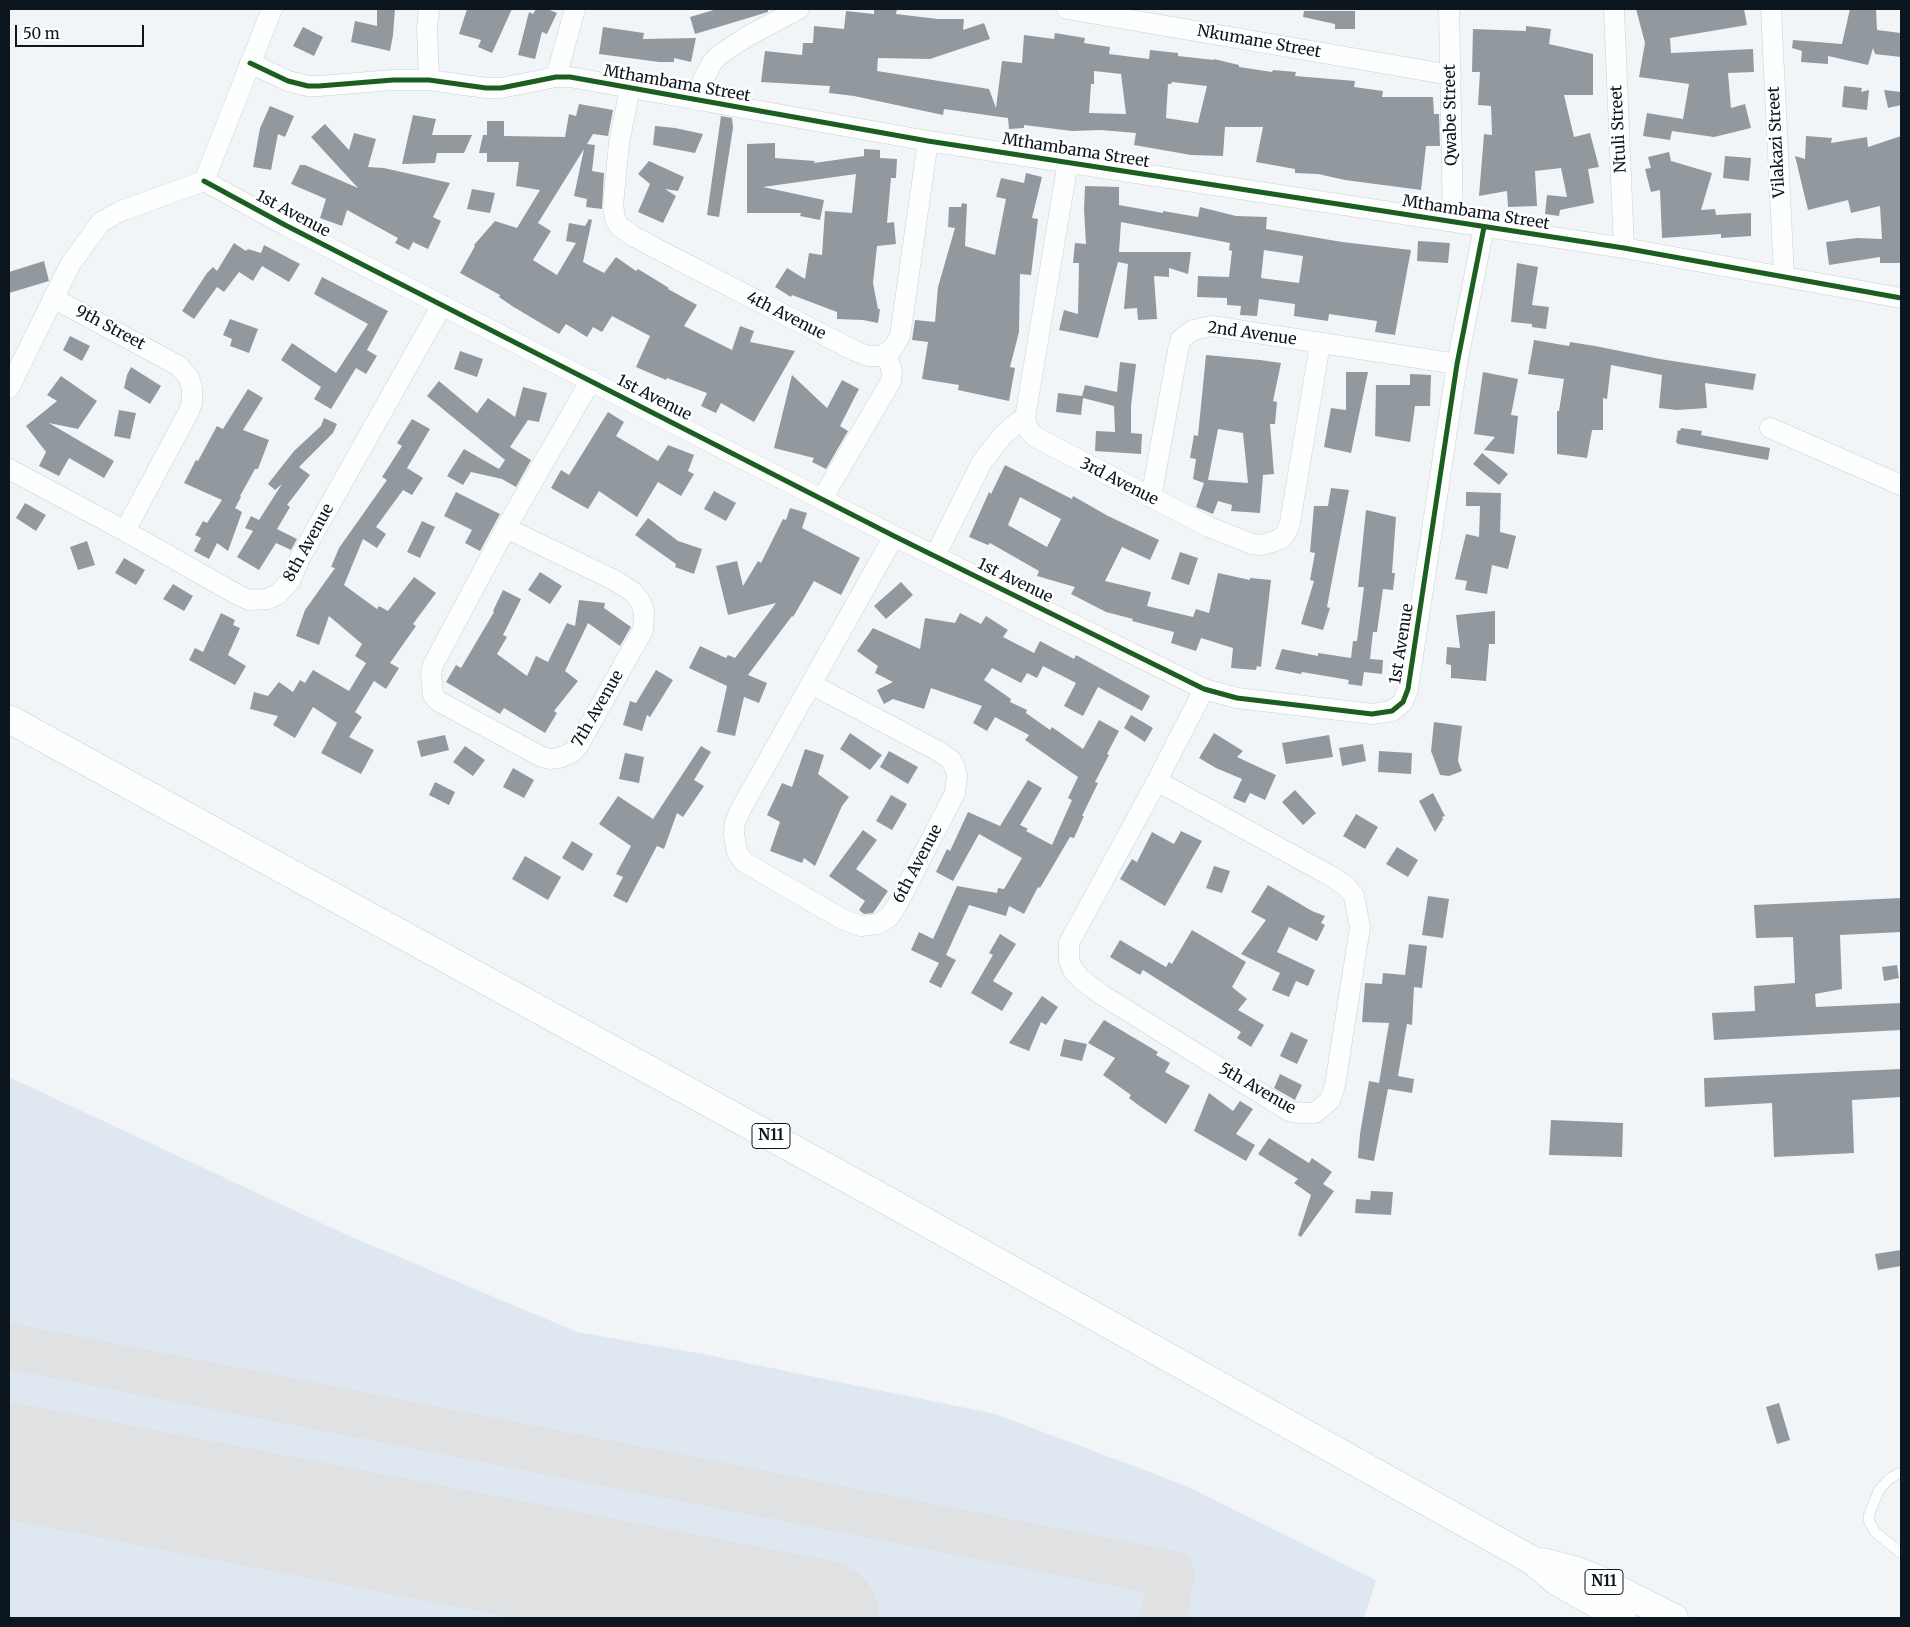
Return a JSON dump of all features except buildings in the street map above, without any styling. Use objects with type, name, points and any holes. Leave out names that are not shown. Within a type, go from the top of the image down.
[{"type":"highway","name":"N11","points":[[9,719],[879,1196],[1530,1559],[1558,1582],[1622,1618]]},
{"type":"highway","name":"N11","points":[[1530,1559],[1574,1570],[1595,1578],[1674,1618]]},
{"type":"street","points":[[9,388],[71,263],[101,222],[121,211],[204,181],[272,9]]},
{"type":"street","points":[[429,9],[426,27],[429,80]]},
{"type":"street","points":[[556,77],[575,9]]},
{"type":"street","points":[[697,100],[702,82],[712,63],[719,55],[748,36],[799,9]]},
{"type":"street","name":"Nkumane Street","points":[[1067,9],[1451,75]]},
{"type":"street","name":"Qwabe Street","points":[[1450,9],[1453,222]]},
{"type":"street","name":"Ntuli Street","points":[[1614,9],[1624,248]]},
{"type":"street","name":"Vilakazi Street","points":[[1771,9],[1784,276]]},
{"type":"street","name":"Mthambama Street","points":[[250,63],[288,80],[308,86],[333,86],[393,80],[429,80],[486,88],[515,86],[556,77],[586,80],[928,141],[1624,248],[1901,298]]},
{"type":"street","name":"4th Avenue","points":[[630,88],[619,143],[613,205],[615,219],[620,226],[633,236],[661,251],[855,351],[868,356],[880,356],[886,353]]},
{"type":"street","points":[[822,499],[891,381],[892,372],[886,353],[893,348],[900,336],[928,141]]},
{"type":"street","points":[[935,556],[982,462],[1004,434],[1025,418],[1068,162]]},
{"type":"street","name":"1st Avenue","points":[[204,181],[285,225],[894,536],[1204,689],[1238,698],[1372,714],[1392,712],[1402,702],[1408,690],[1457,364],[1484,227]]},
{"type":"street","name":"9th Street","points":[[53,298],[179,366],[188,378],[192,388],[192,403],[188,413],[125,531]]},
{"type":"street","name":"8th Avenue","points":[[9,469],[125,531],[238,595],[249,600],[268,599],[278,594],[290,581],[306,548],[442,305]]},
{"type":"street","name":"2nd Avenue","points":[[1151,498],[1178,350],[1187,332],[1212,326],[1457,364]]},
{"type":"street","name":"3rd Avenue","points":[[1025,418],[1029,431],[1037,438],[1209,527],[1252,544],[1261,545],[1282,538],[1290,522],[1320,344]]},
{"type":"street","name":"7th Avenue","points":[[506,528],[614,580],[633,592],[640,601],[644,611],[643,630],[578,746],[571,753],[559,758],[549,759],[542,757],[438,701],[433,695],[431,674],[433,665],[506,528],[591,380]]},
{"type":"street","points":[[1770,428],[1901,485]]},
{"type":"street","name":"6th Avenue","points":[[811,684],[940,752],[951,760],[955,768],[957,776],[955,793],[897,905],[889,917],[878,924],[861,926],[842,919],[744,862],[737,852],[734,843],[735,822],[742,807],[894,536]]},
{"type":"street","name":"5th Avenue","points":[[1157,781],[1329,875],[1346,886],[1354,896],[1360,927],[1335,1084],[1330,1100],[1315,1113],[1289,1111],[1102,995],[1081,979],[1073,970],[1069,960],[1069,944],[1157,781],[1204,689]]},
{"type":"lane","points":[[1901,1472],[1889,1479],[1880,1490],[1869,1515],[1869,1521],[1875,1532],[1901,1553]]},
{"type":"shaded area","points":[[9,1077],[347,1235],[577,1332],[708,1355],[995,1414],[1184,1485],[1376,1580],[1364,1618],[9,1618]]},
{"type":"taxiway","points":[[9,1346],[1172,1574],[1163,1618]]},
{"type":"runway","points":[[9,1461],[821,1618]]},
{"type":"cycle path","points":[[250,63],[288,81],[308,86],[393,80],[429,80],[486,88],[501,88],[556,77],[570,77],[928,141],[1624,248],[1901,298]]},
{"type":"cycle path","points":[[204,181],[285,225],[894,536],[1204,689],[1237,698],[1372,714],[1392,711],[1403,702],[1408,689],[1457,364],[1484,227]]}]
